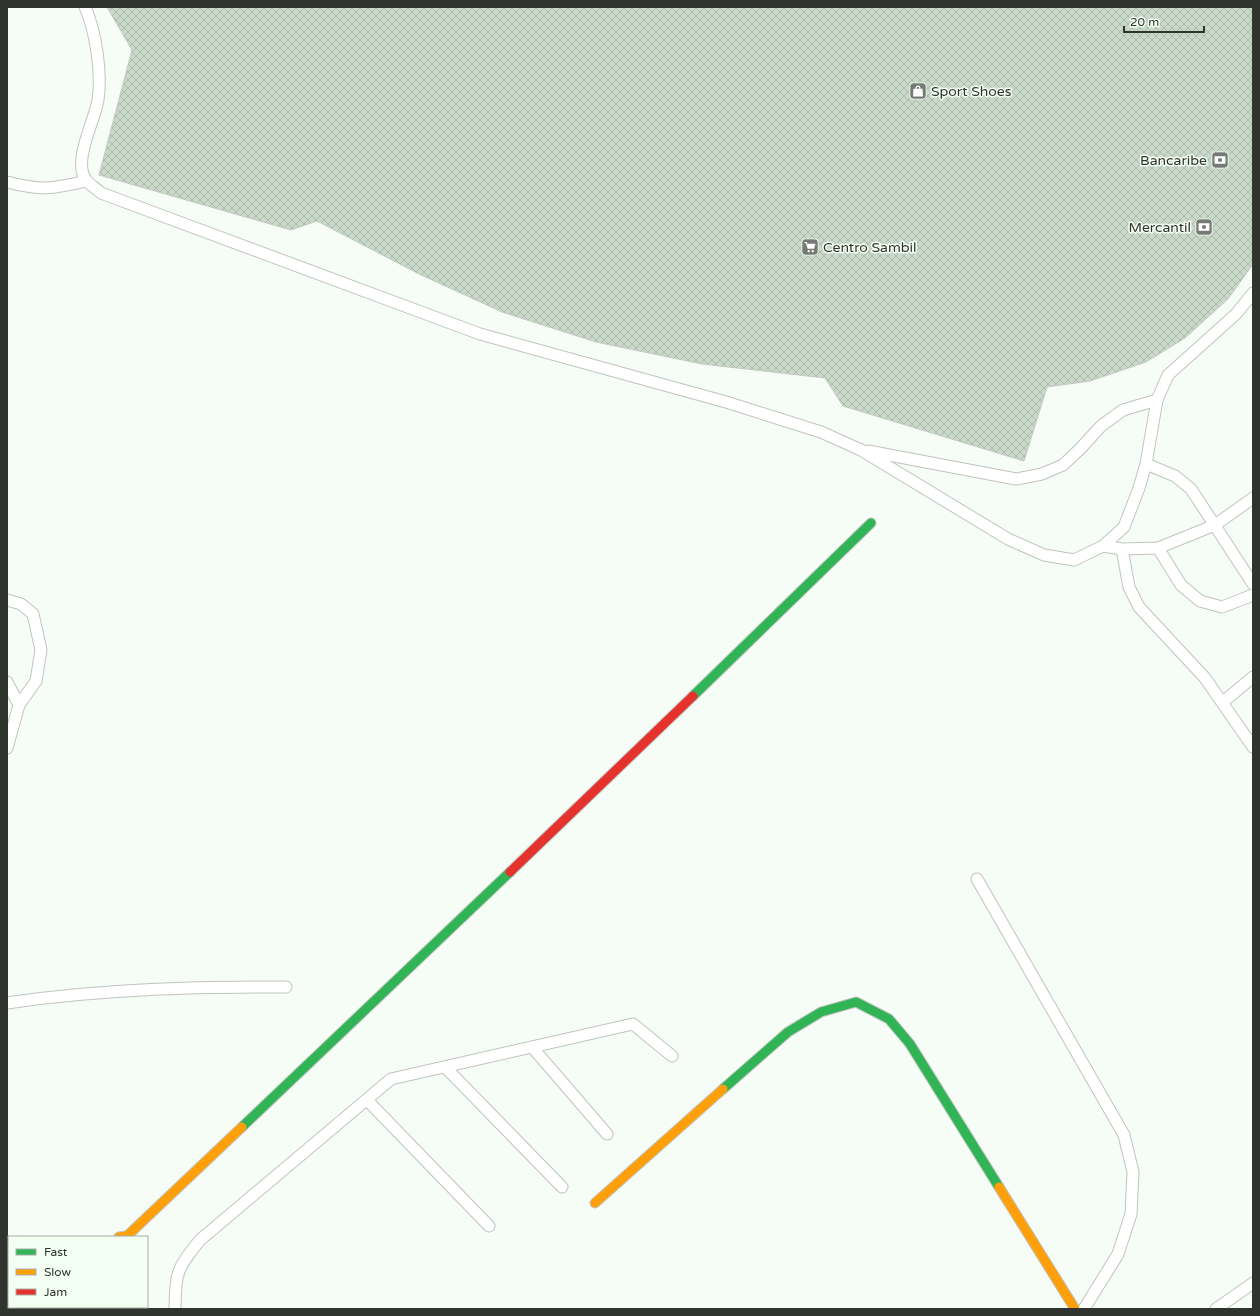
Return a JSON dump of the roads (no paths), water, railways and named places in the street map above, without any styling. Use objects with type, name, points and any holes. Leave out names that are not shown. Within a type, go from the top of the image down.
[{"type":"street","points":[[127,1236],[464,917],[871,523]]},
{"type":"street","points":[[595,1203],[788,1032],[822,1012],[856,1002],[889,1019],[910,1044],[1075,1309]]},
{"type":"lane","points":[[86,7],[98,56],[98,100],[81,165],[86,181],[102,193],[480,334],[733,405],[821,432],[861,450],[1008,540],[1044,555],[1074,560],[1104,546],[1124,527],[1139,488],[1146,464],[1158,400],[1168,375],[1236,314],[1253,293]]},
{"type":"lane","points":[[7,182],[30,188],[49,189],[86,181]]},
{"type":"lane","points":[[861,450],[1016,479],[1042,474],[1063,465],[1101,426],[1123,410],[1158,400]]},
{"type":"lane","points":[[1146,464],[1175,476],[1191,489],[1253,584]]},
{"type":"lane","points":[[1104,546],[1122,549],[1158,548],[1214,525],[1253,498]]},
{"type":"lane","points":[[1158,548],[1181,585],[1200,601],[1222,607],[1253,595]]},
{"type":"lane","points":[[1122,549],[1129,587],[1139,607],[1205,678],[1253,747]]},
{"type":"lane","points":[[7,600],[21,604],[34,614],[41,650],[36,681],[19,705],[7,748]]},
{"type":"lane","points":[[1223,702],[1253,677]]},
{"type":"lane","points":[[7,682],[19,705]]},
{"type":"lane","points":[[977,880],[1124,1135],[1133,1172],[1131,1214],[1118,1254],[1084,1309]]},
{"type":"lane","points":[[7,1003],[58,995],[179,987],[286,987]]},
{"type":"lane","points":[[175,1309],[175,1278],[180,1264],[200,1240],[391,1079],[633,1024],[672,1056]]},
{"type":"lane","points":[[532,1047],[607,1134]]},
{"type":"lane","points":[[445,1067],[562,1187]]},
{"type":"lane","points":[[367,1100],[489,1226]]},
{"type":"lane","points":[[1216,1309],[1253,1283]]},
{"type":"place","name":"Sport Shoes","points":[[918,91]]},
{"type":"place","name":"Bancaribe","points":[[1220,160]]},
{"type":"place","name":"Mercantil","points":[[1204,227]]},
{"type":"place","name":"Centro Sambil","points":[[810,247]]}]
